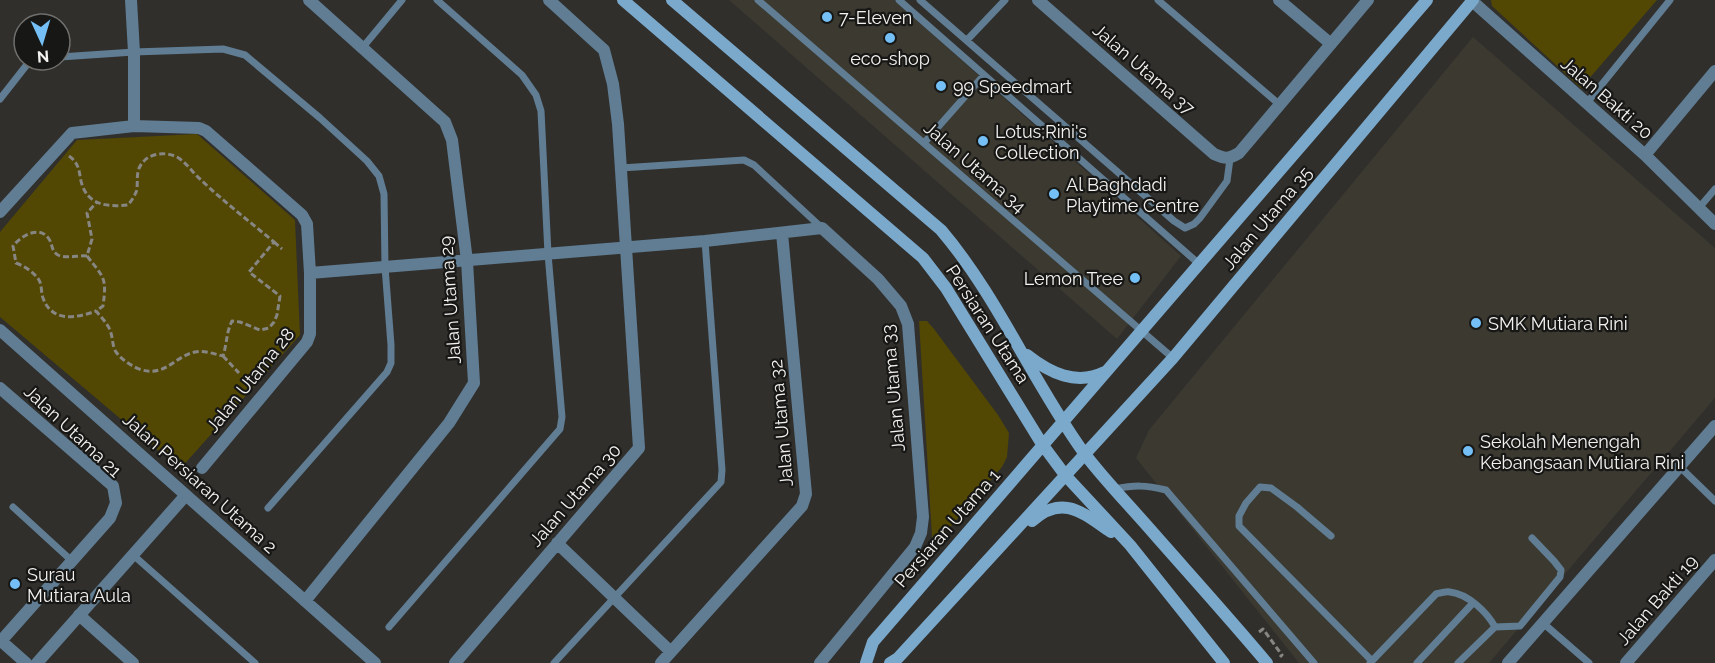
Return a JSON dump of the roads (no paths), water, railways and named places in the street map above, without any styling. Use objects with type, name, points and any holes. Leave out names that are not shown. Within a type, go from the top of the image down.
[{"type":"street","points":[[131,0],[134,126]]},
{"type":"street","name":"Jalan Utama 29","points":[[305,601],[449,423],[474,383],[467,261],[452,140],[445,122],[309,0]]},
{"type":"street","name":"Jalan Utama 30","points":[[454,663],[639,448],[618,124],[613,84],[604,50],[549,0]]},
{"type":"street","name":"Persiaran Utama","points":[[623,0],[923,258],[946,288],[1042,444],[1065,476],[1130,545],[1224,663]]},
{"type":"street","name":"Persiaran Utama","points":[[672,0],[941,230],[963,256],[1062,421],[1085,454],[1267,663]]},
{"type":"street","name":"Jalan Utama 37","points":[[1038,0],[1214,154],[1230,159]]},
{"type":"street","points":[[1279,0],[1331,45]]},
{"type":"street","points":[[1230,159],[1239,153],[1368,0]]},
{"type":"street","name":"Jalan Utama 35","points":[[1062,421],[1427,0]]},
{"type":"street","name":"Jalan Utama 35","points":[[1085,454],[1173,358],[1472,0]]},
{"type":"street","name":"Jalan Bakti 20","points":[[1472,0],[1645,155],[1715,224]]},
{"type":"street","points":[[1645,155],[1715,71]]},
{"type":"street","name":"Jalan Utama 28","points":[[0,212],[72,133],[134,126],[206,130],[302,214],[307,224],[310,273],[310,334],[307,342],[202,468]]},
{"type":"street","points":[[310,273],[705,242],[822,228]]},
{"type":"street","name":"Jalan Utama 33","points":[[820,663],[915,547],[921,533],[923,517],[908,324],[902,306],[878,279],[822,228]]},
{"type":"street","name":"Jalan Utama 32","points":[[661,663],[802,506],[806,494],[782,233]]},
{"type":"street","name":"Jalan Persiaran Utama 2","points":[[0,330],[375,663]]},
{"type":"street","points":[[1020,349],[1042,367],[1071,377],[1094,377],[1106,371]]},
{"type":"street","name":"Jalan Utama 21","points":[[0,388],[112,486],[116,503],[110,518],[0,640]]},
{"type":"street","name":"Persiaran Utama 1","points":[[866,663],[873,642],[1062,421]]},
{"type":"street","points":[[1508,663],[1715,426]]},
{"type":"street","points":[[890,663],[898,658],[1085,454]]},
{"type":"street","points":[[37,663],[186,495]]},
{"type":"street","points":[[976,572],[1042,512],[1057,507],[1081,512],[1130,545]]},
{"type":"street","points":[[557,543],[670,651]]},
{"type":"street","name":"Jalan Bakti 19","points":[[1626,663],[1715,560]]},
{"type":"street","points":[[79,615],[133,663]]},
{"type":"street","points":[[0,640],[26,663]]},
{"type":"lane","points":[[363,47],[402,0]]},
{"type":"lane","points":[[389,627],[560,429],[562,417],[548,254],[541,111],[536,96],[522,75],[437,0]]},
{"type":"lane","name":"Jalan Utama 34","points":[[758,0],[1173,358]]},
{"type":"lane","points":[[899,0],[1198,263]]},
{"type":"lane","points":[[920,0],[1174,221],[1185,228],[1200,218],[1227,181],[1230,159]]},
{"type":"lane","points":[[967,40],[1005,0]]},
{"type":"lane","points":[[1158,0],[1280,105]]},
{"type":"lane","points":[[1586,104],[1670,0]]},
{"type":"lane","points":[[72,56],[223,49],[245,55],[321,118],[367,161],[379,176],[384,194],[385,267],[391,363],[387,372],[268,508]]},
{"type":"lane","points":[[0,99],[21,72]]},
{"type":"lane","points":[[924,143],[984,75]]},
{"type":"lane","name":"Jalan Utama 33","points":[[621,168],[744,160],[754,165],[822,228]]},
{"type":"lane","points":[[1698,209],[1715,189]]},
{"type":"lane","points":[[554,663],[721,482],[705,242]]},
{"type":"lane","points":[[1680,468],[1715,501]]},
{"type":"lane","points":[[1114,489],[1146,485],[1166,490],[1314,663]]},
{"type":"lane","points":[[1331,536],[1271,488],[1260,487],[1246,503],[1239,516],[1239,526],[1371,662],[1436,594],[1449,591],[1465,598],[1489,616],[1495,627]]},
{"type":"lane","points":[[13,507],[72,561]]},
{"type":"lane","points":[[1458,663],[1495,627],[1520,626],[1560,577],[1561,570],[1532,538]]},
{"type":"lane","points":[[132,554],[255,663]]},
{"type":"lane","points":[[1417,663],[1473,603]]},
{"type":"lane","points":[[1543,623],[1589,663]]},
{"type":"place","name":"7-Eleven","points":[[827,17]]},
{"type":"place","name":"eco-shop","points":[[890,38]]},
{"type":"place","name":"99 Speedmart","points":[[941,86]]},
{"type":"place","name":"Lotus;Rini's Collection","points":[[983,141]]},
{"type":"place","name":"Al Baghdadi Playtime Centre","points":[[1054,194]]},
{"type":"place","name":"Lemon Tree","points":[[1135,278]]},
{"type":"place","name":"SMK Mutiara Rini","points":[[1476,323]]},
{"type":"place","name":"Sekolah Menengah Kebangsaan Mutiara Rini","points":[[1468,451]]},
{"type":"place","name":"Surau Mutiara Aula","points":[[15,584]]}]
